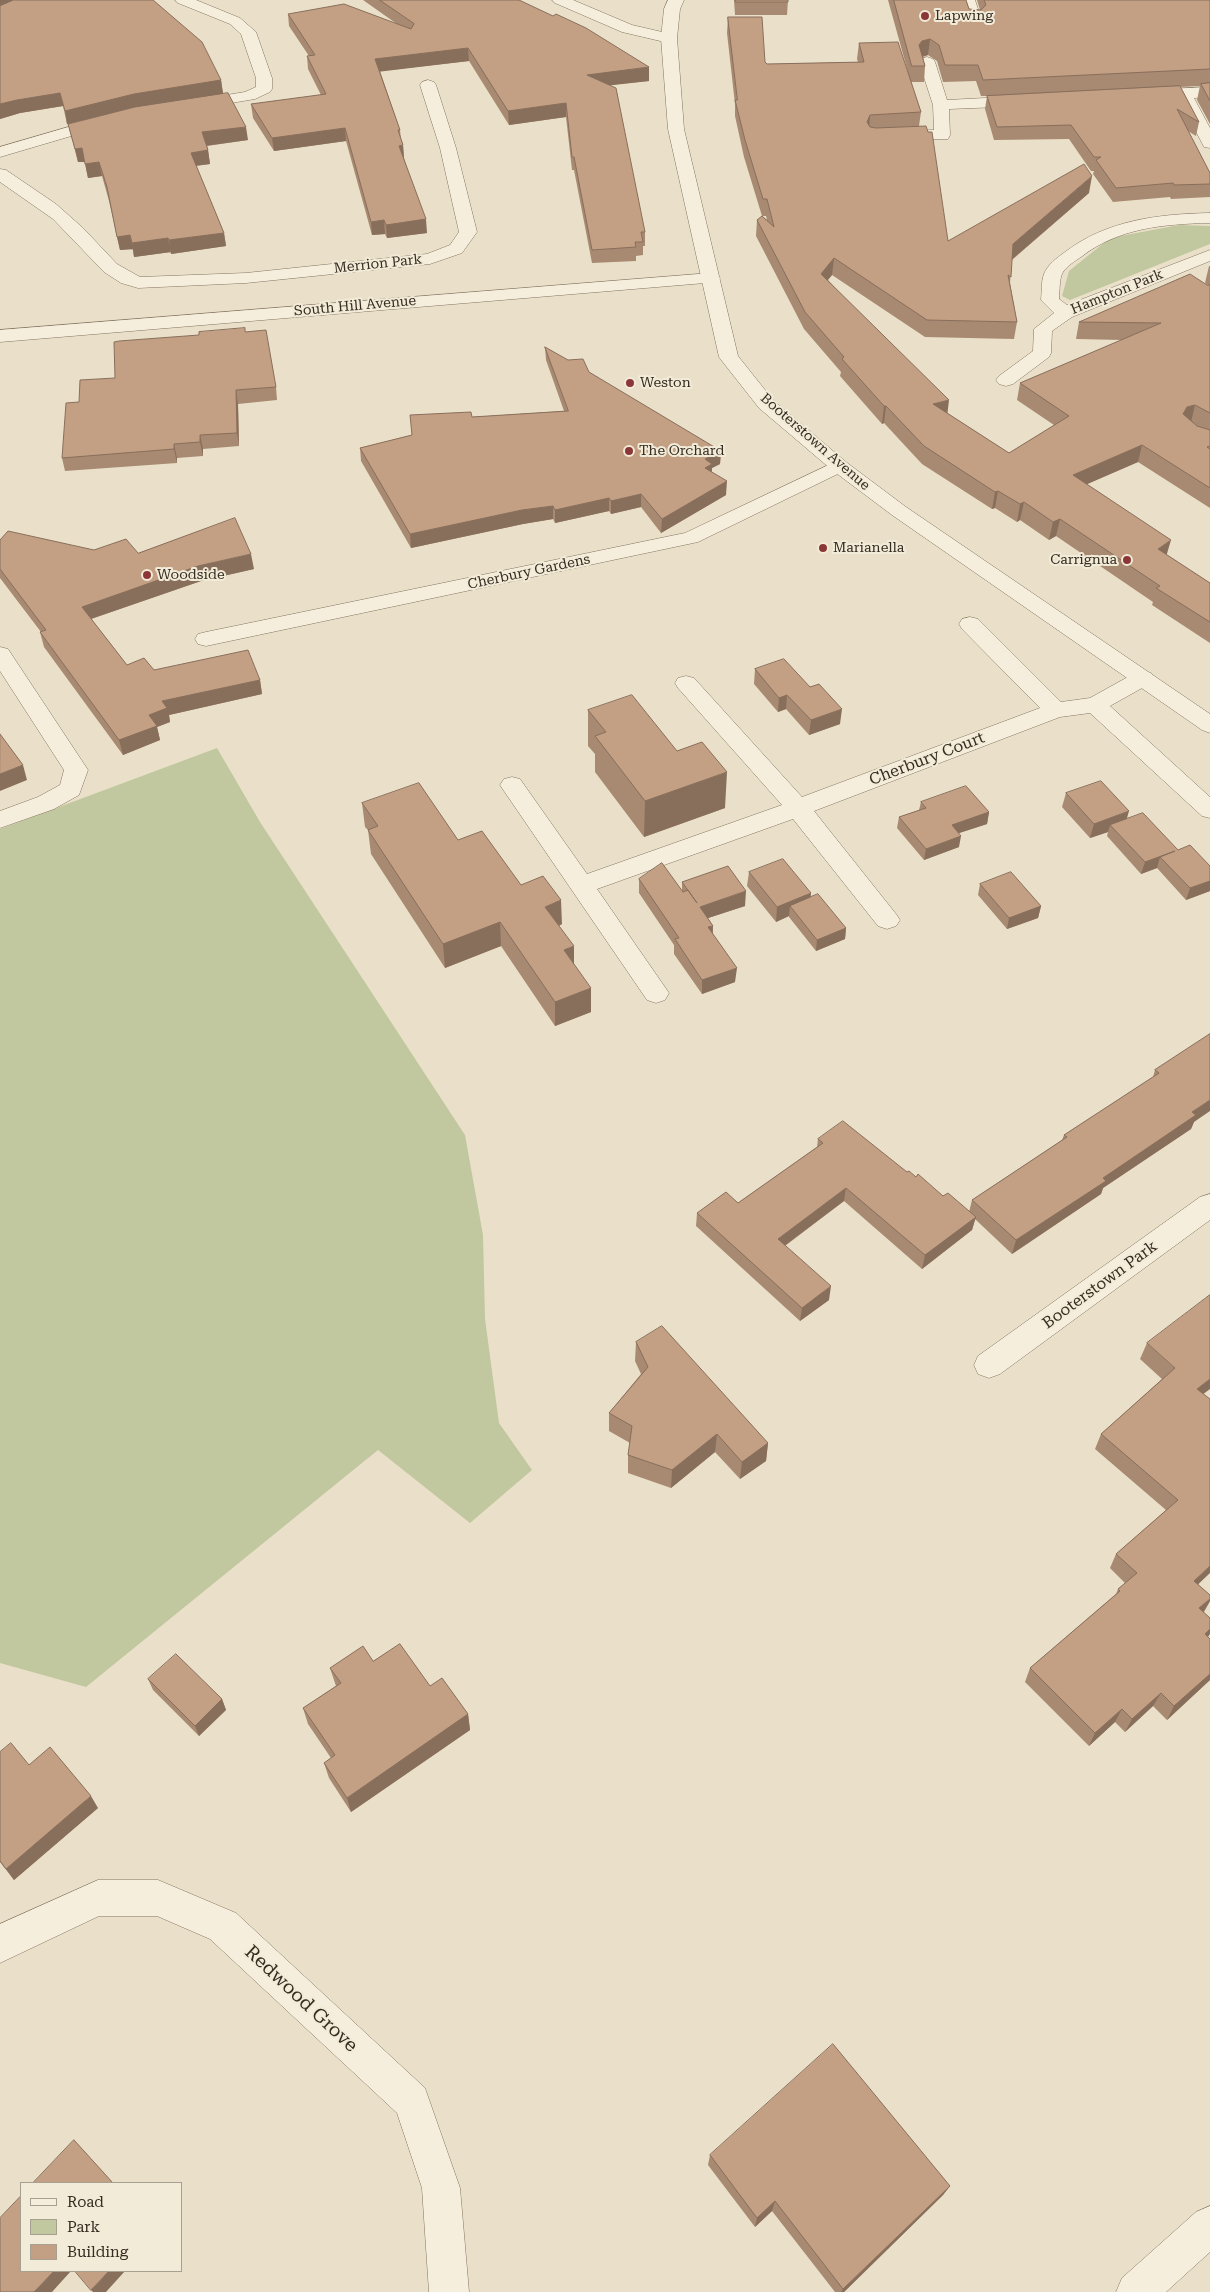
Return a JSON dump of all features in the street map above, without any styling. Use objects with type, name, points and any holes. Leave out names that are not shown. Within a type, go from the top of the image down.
[{"type":"street","points":[[183,0],[235,21],[248,32],[264,78],[264,89],[249,96],[183,106]]},
{"type":"street","points":[[560,0],[627,29],[668,38]]},
{"type":"street","name":"Booterstown Avenue","points":[[676,0],[672,9],[668,38],[676,129],[729,357],[766,404],[839,466],[899,511],[1210,725]]},
{"type":"street","points":[[967,0],[974,21]]},
{"type":"street","points":[[884,137],[942,135],[940,105],[927,62]]},
{"type":"street","name":"Merrion Park","points":[[0,174],[36,198],[77,232],[95,256],[125,279],[138,283],[156,284],[246,278],[430,259],[456,249],[468,232],[448,148],[428,85]]},
{"type":"street","points":[[1134,95],[1210,92]]},
{"type":"street","points":[[1183,93],[1210,144]]},
{"type":"street","points":[[940,105],[1037,100]]},
{"type":"street","points":[[0,152],[86,125],[120,118]]},
{"type":"street","name":"Hampton Park","points":[[1065,313],[1050,300],[1053,274],[1056,268],[1082,245],[1118,229],[1154,222],[1210,218]]},
{"type":"street","name":"Hampton Park","points":[[1006,380],[1042,353],[1043,329],[1065,313],[1210,255]]},
{"type":"street","name":"Hampton Park","points":[[1169,271],[1186,281]]},
{"type":"street","points":[[246,278],[252,316]]},
{"type":"street","name":"South Hill Avenue","points":[[0,336],[711,278]]},
{"type":"street","name":"Cherbury Gardens","points":[[206,639],[691,538],[839,466]]},
{"type":"street","points":[[970,624],[1056,710]]},
{"type":"street","points":[[0,654],[76,770],[71,789],[46,803],[0,820]]},
{"type":"street","name":"Cherbury Court","points":[[583,886],[798,808],[1056,710],[1095,705],[1143,678]]},
{"type":"street","points":[[686,683],[798,808],[887,920]]},
{"type":"street","points":[[1095,705],[1210,810]]},
{"type":"street","points":[[512,785],[656,993]]},
{"type":"street","name":"Booterstown Park","points":[[989,1364],[1210,1205]]},
{"type":"street","name":"Redwood Grove","points":[[0,1945],[11,1938],[98,1898],[158,1898],[223,1926],[412,2101],[442,2188],[449,2292]]},
{"type":"street","points":[[1136,2292],[1210,2226]]},
{"type":"green space","points":[[1179,225],[1210,226],[1210,244],[1070,300],[1062,296],[1069,271],[1110,238]]},
{"type":"green space","points":[[217,748],[260,822],[465,1135],[483,1235],[485,1319],[499,1423],[532,1470],[470,1523],[378,1450],[86,1687],[0,1663],[0,829]]},
{"type":"building","points":[[14,0],[153,0],[202,42],[221,80],[134,94],[65,111],[60,93],[0,104],[0,6]]},
{"type":"building","points":[[380,0],[519,0],[553,16],[556,14],[586,28],[649,67],[587,75],[616,88],[645,232],[641,232],[643,242],[635,242],[636,247],[592,250],[574,157],[572,157],[566,103],[508,111],[468,48],[375,59],[400,130],[398,130],[403,145],[399,146],[426,219],[386,225],[384,220],[371,222],[345,128],[272,138],[251,104],[326,94],[307,56],[315,55],[288,14],[344,4],[411,29],[414,24]]},
{"type":"building","points":[[735,0],[788,0],[788,2],[736,2]]},
{"type":"building","points":[[894,0],[966,0],[969,9],[981,10],[986,5],[984,0],[1210,0],[1210,69],[983,80],[978,65],[945,65],[939,45],[930,39],[922,41],[919,45],[925,66],[912,66]]},
{"type":"building","points":[[728,17],[762,17],[765,62],[767,64],[864,62],[859,43],[898,42],[921,112],[870,115],[867,122],[870,127],[876,128],[926,126],[928,132],[932,132],[948,241],[1084,164],[1092,176],[1013,244],[1011,277],[1008,275],[1017,322],[927,320],[834,258],[821,274],[949,400],[933,404],[1009,453],[1069,416],[1020,383],[1161,323],[1079,322],[1190,274],[1210,285],[1210,413],[1195,405],[1187,407],[1183,414],[1197,426],[1210,430],[1210,446],[1207,447],[1210,449],[1210,488],[1142,445],[1073,475],[1171,540],[1158,549],[1210,583],[1210,622],[1156,588],[1160,586],[1060,519],[1053,522],[1024,502],[1020,504],[998,491],[995,492],[924,446],[884,406],[842,359],[844,357],[805,312],[757,220],[762,216],[774,227],[767,199],[763,199],[735,100],[737,100]]},
{"type":"building","points":[[1210,83],[1210,101],[1201,84]]},
{"type":"building","points":[[1180,86],[1199,122],[1177,109],[1210,173],[1210,184],[1174,185],[1173,183],[1116,188],[1096,160],[1101,157],[1094,157],[1071,125],[997,127],[987,96]]},
{"type":"building","points":[[228,93],[246,127],[202,132],[208,150],[191,153],[224,233],[132,243],[130,235],[117,237],[107,187],[99,162],[85,164],[82,148],[75,149],[68,124],[135,107]]},
{"type":"building","points":[[245,328],[245,332],[266,330],[276,387],[236,390],[237,433],[200,435],[200,442],[174,444],[174,449],[62,458],[66,403],[79,402],[80,380],[115,378],[114,342],[199,335],[199,332]]},
{"type":"building","points":[[545,347],[568,360],[583,359],[589,372],[721,451],[705,459],[712,464],[705,468],[727,481],[662,519],[641,494],[611,501],[609,498],[555,510],[553,506],[522,510],[410,534],[360,448],[412,435],[410,415],[471,412],[472,417],[568,411]]},
{"type":"building","points":[[235,518],[251,554],[198,566],[82,607],[127,665],[144,658],[154,670],[248,650],[260,680],[162,701],[167,708],[149,715],[157,726],[119,740],[40,632],[46,630],[0,569],[0,540],[8,531],[94,550],[126,539],[138,553]]},
{"type":"building","points":[[784,659],[810,687],[819,684],[842,709],[811,720],[787,695],[779,698],[755,669]]},
{"type":"building","points":[[632,695],[677,751],[702,742],[727,772],[645,801],[595,736],[606,732],[588,710]]},
{"type":"building","points":[[0,734],[23,765],[0,774]]},
{"type":"building","points":[[1101,781],[1129,811],[1094,824],[1066,793]]},
{"type":"building","points":[[419,783],[458,840],[482,831],[521,885],[543,876],[561,900],[545,907],[574,946],[564,950],[591,988],[555,1002],[500,922],[443,944],[368,830],[378,826],[362,803]]},
{"type":"building","points":[[966,786],[989,812],[952,825],[961,836],[926,849],[899,817],[926,808],[921,802]]},
{"type":"building","points":[[1143,813],[1178,850],[1190,845],[1210,866],[1210,881],[1190,888],[1160,857],[1175,851],[1145,862],[1110,825]]},
{"type":"building","points":[[783,859],[811,893],[777,907],[749,872]]},
{"type":"building","points":[[662,863],[683,892],[688,890],[682,882],[728,866],[746,891],[700,907],[713,926],[708,927],[737,968],[702,980],[675,939],[679,938],[639,879]]},
{"type":"building","points":[[1011,872],[1041,906],[1009,918],[980,884]]},
{"type":"building","points":[[818,894],[846,928],[817,940],[790,906]]},
{"type":"building","points":[[1210,1034],[1210,1100],[1192,1112],[1196,1115],[1103,1178],[1106,1181],[1016,1240],[972,1200],[1067,1137],[1064,1135],[1159,1073],[1155,1070]]},
{"type":"building","points":[[843,1121],[907,1172],[909,1171],[916,1177],[918,1174],[943,1196],[948,1193],[976,1217],[925,1255],[846,1188],[778,1239],[831,1286],[802,1308],[697,1213],[726,1192],[738,1203],[823,1143],[818,1139]]},
{"type":"building","points":[[1210,1295],[1210,1379],[1197,1389],[1210,1399],[1210,1566],[1194,1581],[1210,1595],[1210,1599],[1199,1608],[1210,1618],[1210,1629],[1205,1634],[1210,1639],[1210,1674],[1174,1706],[1161,1693],[1132,1719],[1122,1709],[1095,1733],[1030,1668],[1120,1591],[1118,1589],[1137,1573],[1116,1554],[1178,1500],[1101,1434],[1175,1368],[1147,1343]]},
{"type":"building","points":[[662,1326],[768,1443],[742,1462],[717,1434],[672,1470],[628,1455],[632,1426],[609,1413],[648,1367],[636,1342]]},
{"type":"building","points":[[400,1644],[430,1686],[442,1678],[468,1714],[347,1798],[324,1763],[335,1755],[303,1708],[341,1683],[330,1668],[363,1646],[373,1661]]},
{"type":"building","points":[[176,1654],[222,1699],[195,1726],[148,1679]]},
{"type":"building","points":[[11,1743],[29,1765],[50,1747],[91,1796],[6,1869],[0,1861],[0,1752]]},
{"type":"building","points":[[833,2044],[950,2186],[843,2289],[775,2201],[757,2218],[710,2155]]},
{"type":"building","points":[[74,2140],[112,2182],[34,2182]]},
{"type":"building","points":[[20,2197],[20,2272],[53,2272],[34,2292],[0,2292],[0,2218]]},
{"type":"building","points":[[76,2272],[108,2272],[91,2290]]},
{"type":"place","name":"Lapwing","points":[[925,16]]},
{"type":"place","name":"Weston","points":[[630,383]]},
{"type":"place","name":"The Orchard","points":[[629,451]]},
{"type":"place","name":"Marianella","points":[[823,548]]},
{"type":"place","name":"Carrignua","points":[[1127,560]]},
{"type":"place","name":"Woodside","points":[[147,575]]}]
